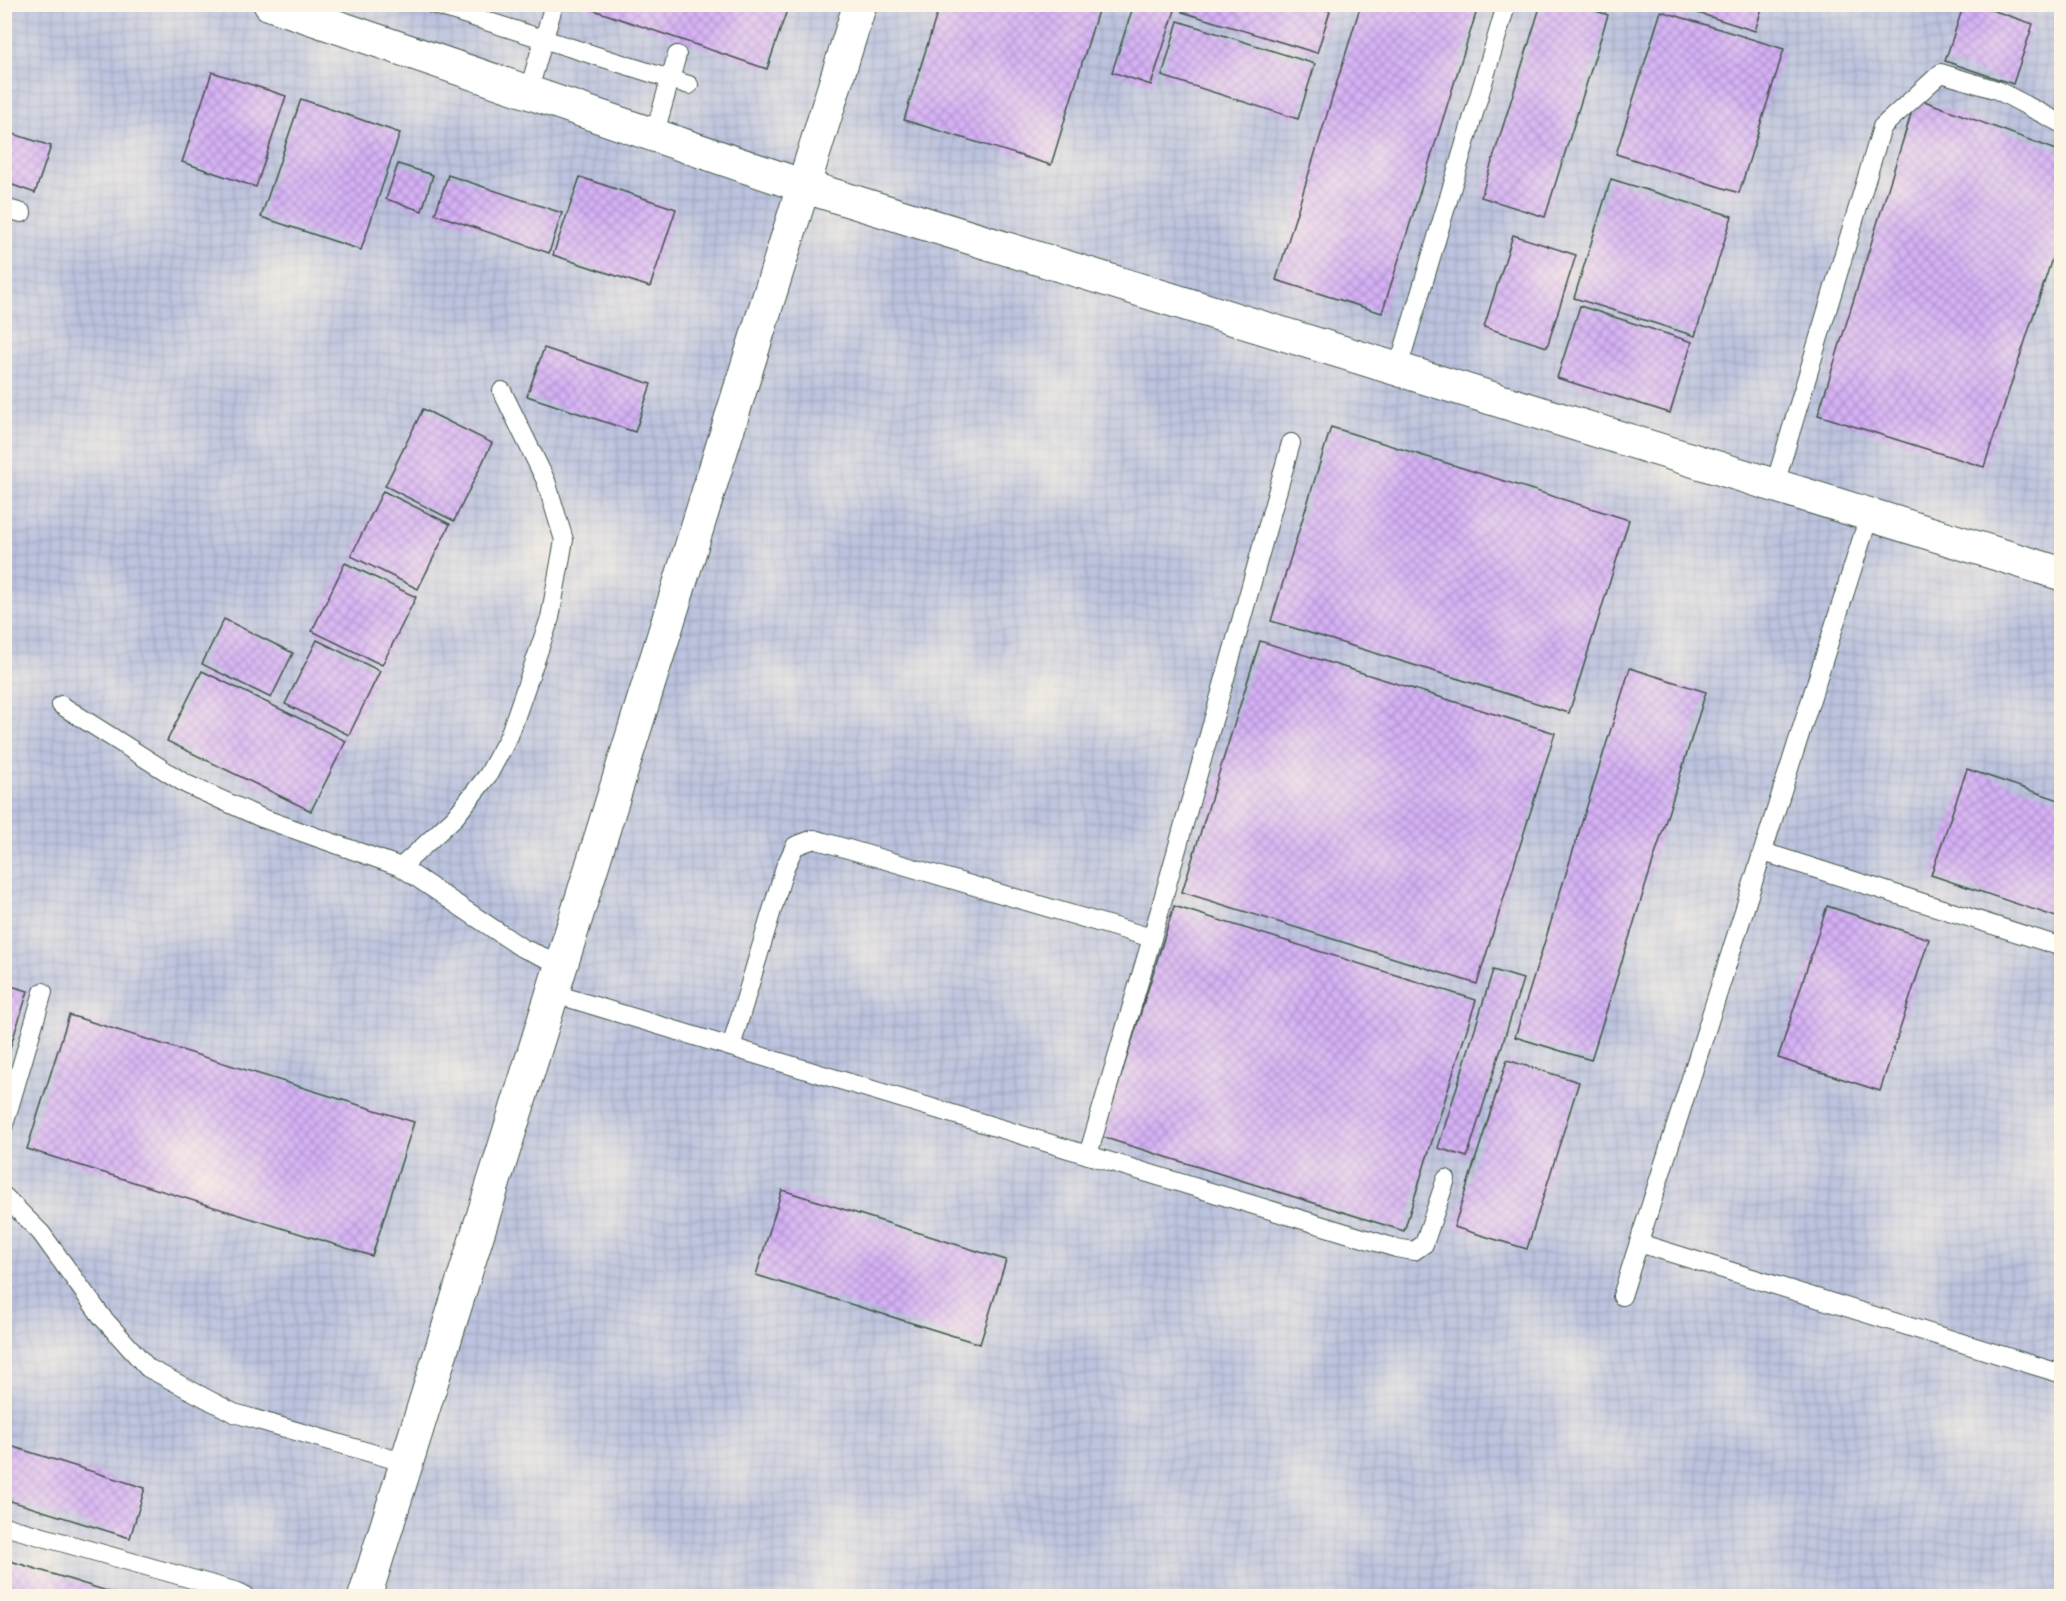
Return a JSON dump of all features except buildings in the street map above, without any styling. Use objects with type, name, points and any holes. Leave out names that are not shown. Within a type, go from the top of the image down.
[{"type":"street","points":[[270,4],[306,10],[528,93],[803,186],[1870,513],[2061,574]]},
{"type":"street","points":[[365,1596],[860,4]]},
{"type":"lane","points":[[432,4],[689,85]]},
{"type":"lane","points":[[528,93],[554,4]]},
{"type":"lane","points":[[1398,368],[1505,9]]},
{"type":"lane","points":[[654,136],[677,55]]},
{"type":"lane","points":[[1775,484],[1882,127],[1941,73],[1997,90],[2061,124]]},
{"type":"lane","points":[[4,208],[22,213]]},
{"type":"lane","points":[[401,867],[455,817],[488,775],[509,736],[550,618],[564,540],[546,481],[501,391]]},
{"type":"lane","points":[[1088,1155],[1152,938],[1291,443]]},
{"type":"lane","points":[[1622,1296],[1870,513]]},
{"type":"lane","points":[[61,705],[186,784],[262,818],[401,867],[522,948],[557,979],[731,1047],[1396,1248],[1414,1251],[1424,1244],[1446,1179]]},
{"type":"lane","points":[[731,1047],[785,867],[795,846],[814,839],[1152,938]]},
{"type":"lane","points":[[1763,852],[2061,947]]},
{"type":"lane","points":[[4,1125],[44,992]]},
{"type":"lane","points":[[4,1197],[41,1233],[102,1317],[148,1368],[234,1413],[406,1463]]},
{"type":"lane","points":[[1639,1243],[2061,1374]]},
{"type":"lane","points":[[4,1526],[246,1596]]},
{"type":"shaded area","points":[[5,5],[2061,5],[2061,1596],[5,1596]]}]
